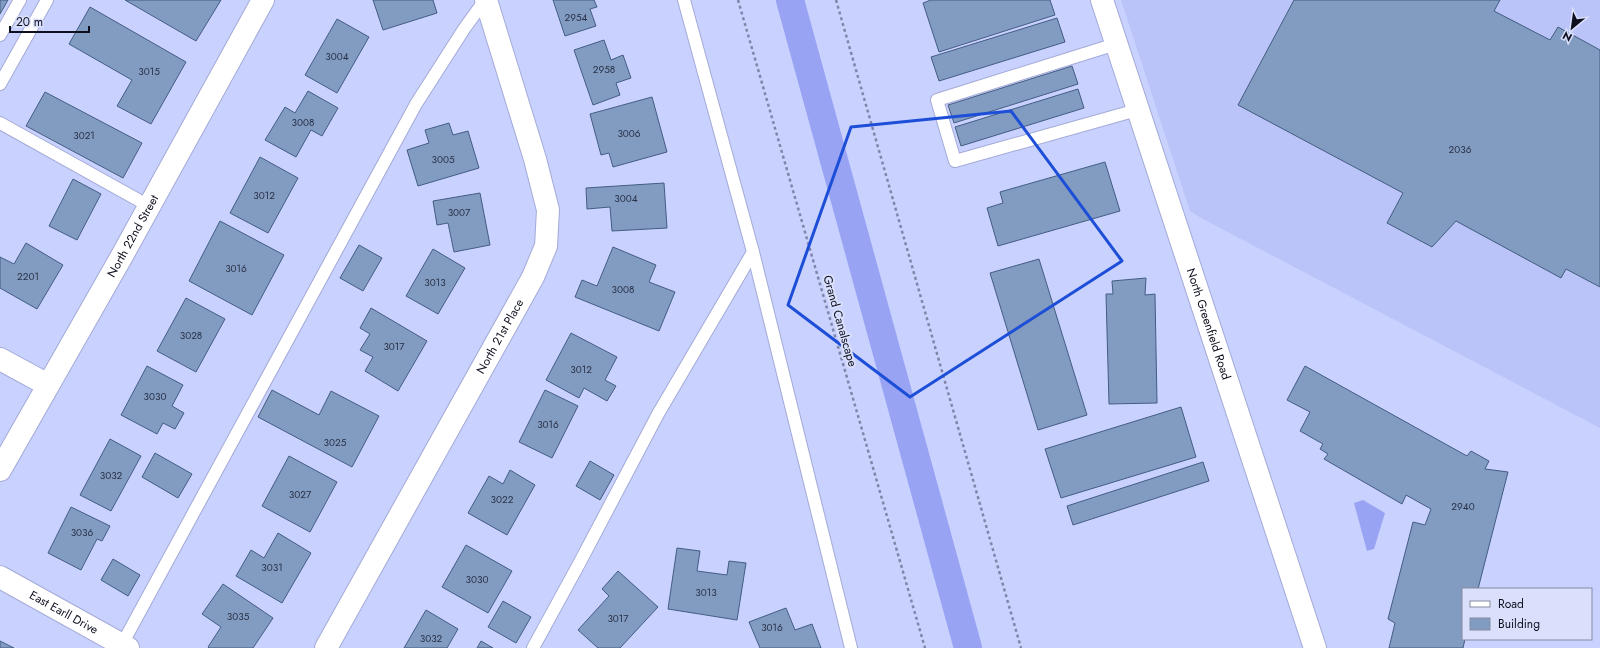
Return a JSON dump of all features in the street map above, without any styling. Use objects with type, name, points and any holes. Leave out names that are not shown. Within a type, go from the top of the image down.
[{"type":"street","name":"North 22nd Street","points":[[0,470],[149,206],[262,0]]},
{"type":"street","name":"North 21st Place","points":[[326,648],[533,277],[546,246],[548,210],[535,159],[485,0]]},
{"type":"street","name":"North Greenfield Road","points":[[1102,0],[1315,648]]},
{"type":"street","points":[[0,358],[48,385]]},
{"type":"street","name":"East Earll Drive","points":[[0,577],[123,647]]},
{"type":"lane","points":[[0,35],[20,0]]},
{"type":"lane","points":[[0,84],[47,0]]},
{"type":"lane","points":[[123,647],[416,104],[464,29],[485,0]]},
{"type":"lane","points":[[684,0],[753,252],[851,648]]},
{"type":"lane","points":[[1116,44],[937,100],[956,160],[1137,110]]},
{"type":"lane","points":[[0,123],[149,206]]},
{"type":"lane","points":[[533,648],[658,414],[753,252]]},
{"type":"path","name":"Grand Canalscape","points":[[738,0],[925,648]]},
{"type":"path","points":[[836,0],[1021,648]]},
{"type":"highlighted area","points":[[1011,111],[1122,261],[910,397],[788,305],[851,127]]},
{"type":"shaded area","points":[[1121,0],[1600,0],[1600,428],[1190,211]]},
{"type":"shaded area","points":[[1363,500],[1385,513],[1374,549],[1367,551],[1354,503]]},
{"type":"building","points":[[0,0],[8,0],[0,14]]},
{"type":"building","points":[[125,0],[221,0],[196,41]]},
{"type":"building","points":[[373,0],[433,0],[437,13],[383,30]]},
{"type":"building","points":[[553,0],[594,0],[597,7],[590,9],[596,26],[565,36]]},
{"type":"building","points":[[931,0],[1050,0],[1055,15],[939,52],[923,3]]},
{"type":"building","points":[[1294,0],[1500,0],[1494,11],[1550,40],[1558,27],[1600,50],[1600,287],[1566,269],[1561,278],[1456,221],[1432,247],[1387,223],[1403,193],[1238,105]]},
{"type":"building","points":[[90,7],[186,62],[151,124],[117,106],[132,80],[69,44]]},
{"type":"building","points":[[1057,18],[1065,42],[939,81],[931,57]]},
{"type":"building","points":[[337,19],[369,37],[337,93],[305,75]]},
{"type":"building","points":[[604,40],[611,60],[623,55],[631,78],[616,83],[620,95],[593,105],[574,50]]},
{"type":"building","points":[[1072,66],[1078,84],[954,123],[948,105]]},
{"type":"building","points":[[1078,89],[1084,108],[961,146],[955,127]]},
{"type":"building","points":[[308,91],[338,108],[322,136],[311,130],[296,157],[265,140],[285,107],[295,113]]},
{"type":"building","points":[[45,92],[142,143],[123,178],[26,126]]},
{"type":"building","points":[[652,97],[667,152],[613,167],[609,153],[601,155],[590,114]]},
{"type":"building","points":[[449,123],[453,135],[468,131],[479,168],[418,186],[407,150],[429,143],[425,130]]},
{"type":"building","points":[[260,157],[298,178],[268,233],[230,213]]},
{"type":"building","points":[[1105,162],[1120,211],[998,246],[987,208],[1003,203],[1000,192]]},
{"type":"building","points":[[73,179],[101,194],[77,240],[49,226]]},
{"type":"building","points":[[664,183],[667,228],[612,231],[610,207],[587,209],[586,188]]},
{"type":"building","points":[[480,193],[490,245],[454,252],[448,223],[437,225],[433,201]]},
{"type":"building","points":[[220,221],[284,255],[252,315],[189,281]]},
{"type":"building","points":[[26,243],[63,265],[37,309],[0,288],[0,257],[14,264]]},
{"type":"building","points":[[359,245],[382,258],[363,291],[340,278]]},
{"type":"building","points":[[613,247],[656,265],[649,282],[675,292],[659,331],[575,297],[582,280],[597,286]]},
{"type":"building","points":[[433,249],[465,268],[438,314],[406,296]]},
{"type":"building","points":[[1039,259],[1087,415],[1038,430],[990,273]]},
{"type":"building","points":[[1146,278],[1145,295],[1155,294],[1157,403],[1109,404],[1106,294],[1113,294],[1112,281]]},
{"type":"building","points":[[186,298],[225,319],[196,372],[157,351]]},
{"type":"building","points":[[371,308],[427,341],[398,391],[365,371],[373,357],[360,350],[370,334],[360,328]]},
{"type":"building","points":[[571,333],[617,357],[605,380],[616,386],[607,401],[584,388],[579,398],[546,380]]},
{"type":"building","points":[[147,366],[183,385],[172,406],[184,413],[175,429],[163,423],[157,434],[121,415]]},
{"type":"building","points":[[1305,366],[1467,456],[1471,451],[1489,461],[1485,469],[1508,472],[1478,588],[1462,588],[1462,640],[1465,640],[1463,648],[1389,648],[1395,623],[1388,619],[1413,522],[1425,525],[1431,509],[1406,495],[1402,504],[1324,459],[1328,454],[1320,449],[1323,444],[1300,431],[1310,412],[1287,400]]},
{"type":"building","points":[[272,390],[319,415],[331,391],[379,416],[352,467],[258,417]]},
{"type":"building","points":[[545,390],[578,406],[552,458],[519,442]]},
{"type":"building","points":[[1181,407],[1196,457],[1061,498],[1045,449]]},
{"type":"building","points":[[110,439],[141,456],[111,511],[80,495]]},
{"type":"building","points":[[155,453],[192,474],[178,498],[142,477]]},
{"type":"building","points":[[289,456],[337,482],[310,532],[262,506]]},
{"type":"building","points":[[590,461],[614,475],[600,500],[576,486]]},
{"type":"building","points":[[1203,462],[1209,481],[1073,525],[1067,506]]},
{"type":"building","points":[[510,470],[535,485],[507,535],[468,513],[489,476],[503,484]]},
{"type":"building","points":[[71,507],[110,526],[102,541],[97,539],[81,570],[48,553]]},
{"type":"building","points":[[278,533],[311,553],[282,603],[236,576],[251,550],[264,558]]},
{"type":"building","points":[[466,545],[512,571],[488,613],[442,587]]},
{"type":"building","points":[[677,548],[700,551],[697,571],[727,575],[729,561],[746,563],[737,620],[668,609]]},
{"type":"building","points":[[113,559],[140,575],[128,596],[101,580]]},
{"type":"building","points":[[618,571],[658,607],[620,648],[598,648],[578,630],[609,596],[602,589]]},
{"type":"building","points":[[223,584],[273,618],[253,648],[208,647],[221,627],[202,614]]},
{"type":"building","points":[[503,601],[531,617],[516,643],[488,627]]},
{"type":"building","points":[[786,608],[795,630],[812,624],[821,648],[760,648],[749,622]]},
{"type":"building","points":[[426,610],[458,629],[447,648],[404,648]]},
{"type":"building","points":[[0,641],[14,648],[0,648]]},
{"type":"building","points":[[481,641],[493,648],[477,648]]},
{"type":"waterway","points":[[790,0],[968,648]]}]
